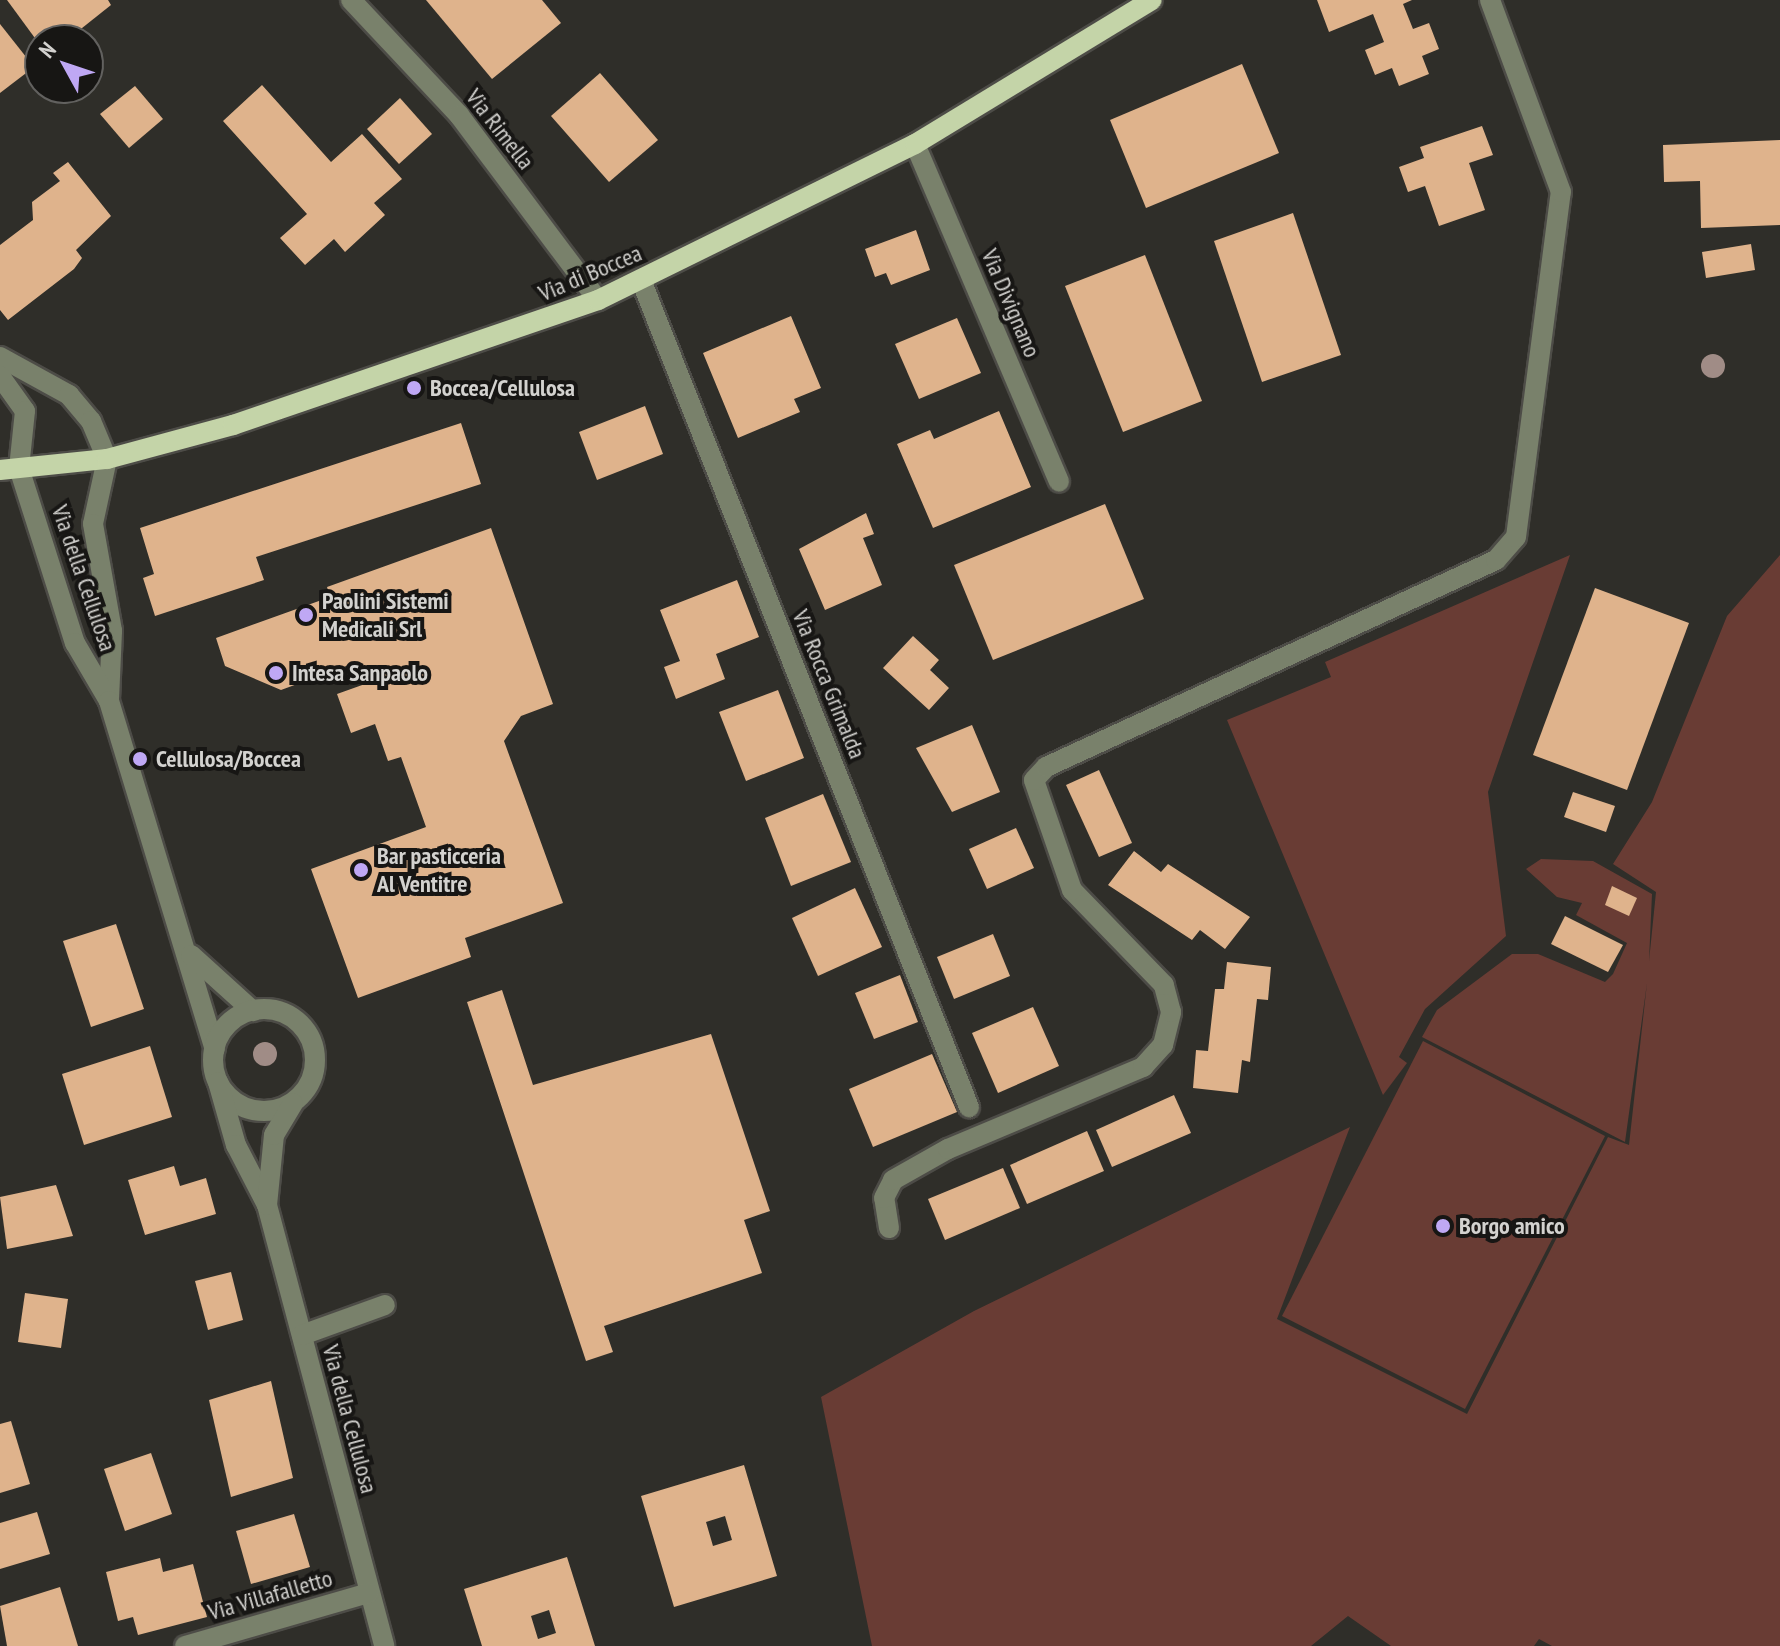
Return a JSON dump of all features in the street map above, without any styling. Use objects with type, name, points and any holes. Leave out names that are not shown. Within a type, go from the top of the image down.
[{"type":"main road","name":"Via di Boccea","points":[[10,469],[107,459],[371,383],[598,300],[915,144],[1152,0]]},
{"type":"street","name":"Via Rimella","points":[[351,0],[459,115],[598,300]]},
{"type":"street","points":[[889,1228],[884,1198],[893,1180],[948,1149],[1143,1067],[1163,1045],[1171,1012],[1164,985],[1072,890],[1034,780],[1046,767],[1496,560],[1516,537],[1561,192],[1490,0]]},
{"type":"street","name":"Via Divignano","points":[[915,144],[1059,482]]},
{"type":"street","name":"Via Rocca Grimalda","points":[[641,280],[969,1107]]},
{"type":"street","points":[[0,357],[69,395],[91,421],[107,459]]},
{"type":"street","points":[[0,376],[28,420],[10,469]]},
{"type":"street","name":"Via della Cellulosa","points":[[107,459],[93,524],[112,631],[109,701]]},
{"type":"street","name":"Via della Cellulosa","points":[[10,469],[75,643],[109,701],[215,1049]]},
{"type":"street","name":"Via della Cellulosa","points":[[183,946],[215,984],[253,1011]]},
{"type":"street","points":[[253,1011],[288,1015],[312,1040],[314,1075],[293,1103],[268,1111],[242,1107],[218,1082],[215,1049],[228,1024],[253,1011]]},
{"type":"street","name":"Via della Cellulosa","points":[[218,1082],[236,1145],[267,1205],[384,1646]]},
{"type":"street","name":"Via della Cellulosa","points":[[267,1205],[274,1135],[293,1103]]},
{"type":"street","points":[[302,1335],[385,1305]]},
{"type":"street","name":"Via Villafalletto","points":[[185,1646],[369,1593]]},
{"type":"shaded area","points":[[1570,555],[1488,792],[1506,936],[1425,1009],[1399,1057],[1407,1063],[1383,1095],[1227,720],[1331,677],[1325,662]]},
{"type":"shaded area","points":[[1780,555],[1780,1646],[1552,1646],[1539,1639],[1534,1646],[1391,1646],[1348,1616],[1311,1646],[872,1646],[821,1397],[974,1311],[1350,1127],[1277,1319],[1467,1414],[1608,1137],[1629,1145],[1647,983],[1625,1142],[1422,1037],[1437,1010],[1512,954],[1538,954],[1605,982],[1613,974],[1627,943],[1576,915],[1582,903],[1557,897],[1526,869],[1541,859],[1593,861],[1652,894],[1649,961],[1656,892],[1613,864],[1652,802],[1727,616]]},
{"type":"shaded area","name":"Borgo amico","points":[[1423,1041],[1605,1136],[1465,1409],[1282,1316]]},
{"type":"building","points":[[7,0],[108,0],[111,5],[87,24],[25,24]]},
{"type":"building","points":[[426,0],[542,0],[561,23],[492,79]]},
{"type":"building","points":[[1317,0],[1412,0],[1403,4],[1413,29],[1429,23],[1439,49],[1422,56],[1429,74],[1399,86],[1392,68],[1375,75],[1365,50],[1384,42],[1373,14],[1329,32]]},
{"type":"building","points":[[0,24],[24,54],[24,75],[0,93]]},
{"type":"building","points":[[1242,64],[1279,153],[1146,208],[1110,120]]},
{"type":"building","points":[[600,73],[658,140],[609,182],[551,116]]},
{"type":"building","points":[[262,85],[331,162],[362,134],[402,179],[374,203],[385,215],[345,252],[334,239],[305,265],[280,238],[307,214],[223,121]]},
{"type":"building","points":[[135,86],[163,119],[129,148],[100,114]]},
{"type":"building","points":[[400,98],[432,134],[399,164],[367,129]]},
{"type":"building","points":[[1482,126],[1493,155],[1469,163],[1485,210],[1439,226],[1425,186],[1408,192],[1399,167],[1424,158],[1420,147]]},
{"type":"building","points":[[1780,140],[1780,225],[1701,228],[1700,181],[1664,182],[1663,145]]},
{"type":"building","points":[[68,162],[111,216],[76,250],[82,258],[74,269],[8,320],[0,310],[0,245],[33,220],[32,202],[60,181],[53,173]]},
{"type":"building","points":[[1293,213],[1341,355],[1262,382],[1214,241]]},
{"type":"building","points":[[916,230],[930,270],[891,285],[886,273],[875,277],[865,249]]},
{"type":"building","points":[[1751,244],[1755,270],[1706,278],[1702,252]]},
{"type":"building","points":[[1145,255],[1202,401],[1123,432],[1065,286]]},
{"type":"building","points":[[791,316],[821,388],[794,399],[800,412],[738,438],[703,353]]},
{"type":"building","points":[[957,318],[981,373],[919,399],[895,344]]},
{"type":"building","points":[[645,406],[663,454],[597,480],[579,432]]},
{"type":"building","points":[[999,411],[1031,487],[933,528],[897,444],[930,430],[934,439]]},
{"type":"building","points":[[461,423],[481,484],[256,557],[264,580],[155,616],[143,578],[154,574],[140,528]]},
{"type":"building","points":[[1105,504],[1144,599],[993,660],[954,565]]},
{"type":"building","points":[[866,513],[874,534],[863,538],[882,585],[825,610],[799,549]]},
{"type":"building","points":[[491,528],[553,704],[521,716],[504,741],[563,903],[465,938],[471,957],[358,998],[311,869],[426,827],[401,757],[388,761],[375,724],[351,733],[337,694],[365,684],[357,662],[281,690],[225,666],[216,638],[330,597],[327,587]]},
{"type":"building","points":[[737,580],[759,637],[716,654],[725,679],[676,699],[664,667],[680,661],[660,610]]},
{"type":"building","points":[[1595,588],[1689,623],[1627,790],[1533,755]]},
{"type":"building","points":[[913,636],[939,660],[930,670],[949,688],[929,710],[883,668]]},
{"type":"building","points":[[778,690],[804,758],[746,781],[719,712]]},
{"type":"building","points":[[972,725],[1000,792],[952,812],[916,748]]},
{"type":"building","points":[[1099,770],[1132,843],[1099,857],[1066,785]]},
{"type":"building","points":[[1573,792],[1615,806],[1606,832],[1564,817]]},
{"type":"building","points":[[823,794],[851,862],[791,886],[765,818]]},
{"type":"building","points":[[1016,828],[1034,868],[987,889],[969,849]]},
{"type":"building","points":[[1134,851],[1161,872],[1168,864],[1250,917],[1225,949],[1200,930],[1192,940],[1108,885]]},
{"type":"building","points":[[1612,886],[1637,898],[1629,916],[1605,905]]},
{"type":"building","points":[[855,888],[882,947],[818,976],[792,918]]},
{"type":"building","points":[[1565,916],[1623,945],[1608,972],[1551,944]]},
{"type":"building","points":[[116,924],[144,1009],[91,1027],[63,941]]},
{"type":"building","points":[[993,934],[1010,976],[954,999],[937,957]]},
{"type":"building","points":[[1227,962],[1271,967],[1268,1000],[1257,999],[1250,1062],[1242,1060],[1238,1093],[1193,1088],[1196,1050],[1208,1051],[1215,989],[1224,989]]},
{"type":"building","points":[[900,975],[918,1022],[874,1039],[855,993]]},
{"type":"building","points":[[502,990],[533,1085],[711,1034],[770,1211],[744,1220],[762,1273],[604,1326],[613,1352],[586,1361],[467,1002]]},
{"type":"building","points":[[1033,1007],[1059,1066],[998,1093],[972,1033]]},
{"type":"building","points":[[150,1046],[172,1117],[84,1145],[62,1074]]},
{"type":"building","points":[[932,1054],[957,1112],[873,1147],[849,1089]]},
{"type":"building","points":[[1174,1095],[1191,1133],[1112,1167],[1096,1130]]},
{"type":"building","points":[[1087,1131],[1104,1171],[1027,1204],[1010,1165]]},
{"type":"building","points":[[174,1166],[180,1186],[206,1178],[216,1214],[145,1235],[128,1180]]},
{"type":"building","points":[[1003,1168],[1020,1208],[945,1240],[928,1199]]},
{"type":"building","points":[[56,1185],[73,1236],[7,1249],[0,1197]]},
{"type":"building","points":[[231,1272],[243,1320],[208,1330],[195,1281]]},
{"type":"building","points":[[25,1293],[68,1299],[61,1348],[18,1342]]},
{"type":"building","points":[[271,1381],[293,1478],[231,1497],[209,1400]]},
{"type":"building","points":[[11,1421],[30,1484],[0,1493],[0,1424]]},
{"type":"building","points":[[151,1453],[172,1514],[125,1531],[104,1469]]},
{"type":"building","points":[[744,1465],[777,1576],[674,1607],[641,1496]],"holes":[[[725,1516],[732,1540],[713,1546],[706,1522]]]},
{"type":"building","points":[[37,1512],[50,1554],[0,1569],[0,1523]]},
{"type":"building","points":[[294,1514],[310,1567],[251,1584],[236,1531]]},
{"type":"building","points":[[567,1557],[595,1646],[482,1646],[464,1589]],"holes":[[[549,1610],[556,1633],[538,1639],[531,1616]]]},
{"type":"building","points":[[160,1558],[163,1572],[193,1564],[207,1617],[138,1635],[133,1617],[118,1621],[106,1572]]},
{"type":"building","points":[[60,1587],[78,1646],[7,1646],[0,1606]]},
{"type":"place","name":"Boccea/Cellulosa","points":[[414,388]]},
{"type":"place","name":"Paolini Sistemi Medicali Srl","points":[[306,615]]},
{"type":"place","name":"Intesa Sanpaolo","points":[[276,673]]},
{"type":"place","name":"Cellulosa/Boccea","points":[[140,759]]},
{"type":"place","name":"Bar pasticceria Al Ventitre","points":[[361,870]]},
{"type":"place","name":"Borgo amico","points":[[1443,1226]]}]
